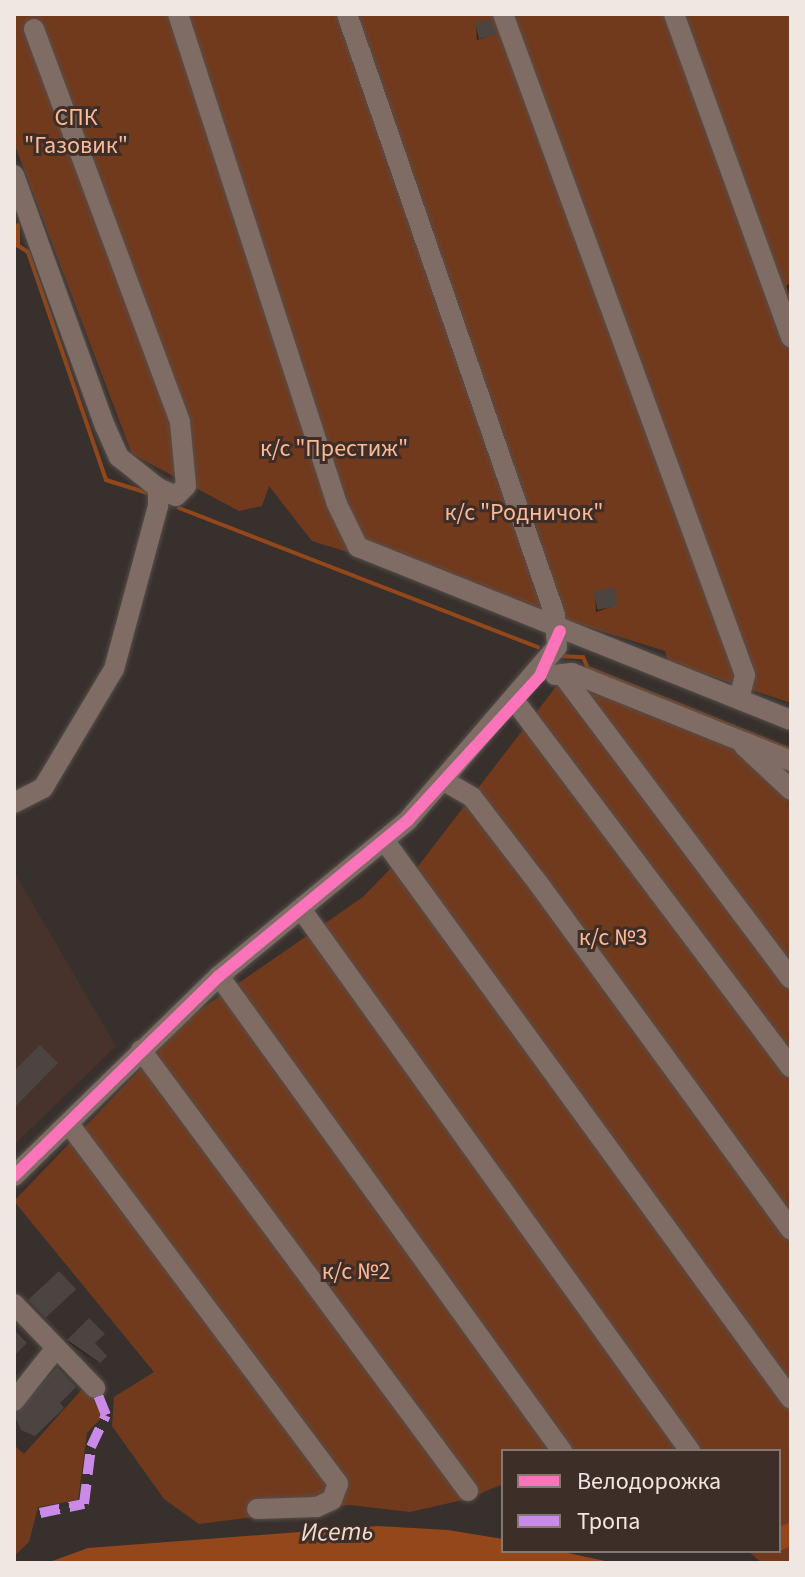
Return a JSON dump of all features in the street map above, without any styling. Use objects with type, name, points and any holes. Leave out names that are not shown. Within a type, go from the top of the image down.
[{"type":"street","points":[[178,14],[355,544],[372,557],[791,720]]},
{"type":"street","points":[[14,1176],[169,1021],[384,840],[446,782],[514,700],[540,676],[560,631],[347,14]]},
{"type":"street","points":[[503,14],[745,675],[739,699]]},
{"type":"street","points":[[674,14],[791,337]]},
{"type":"street","points":[[14,175],[119,457],[158,488],[176,496],[186,486],[180,422],[34,29]]},
{"type":"street","points":[[14,803],[43,788],[114,669],[158,488]]},
{"type":"street","points":[[540,676],[562,674],[791,761]]},
{"type":"street","points":[[562,674],[791,979]]},
{"type":"street","points":[[514,700],[791,1067]]},
{"type":"street","points":[[742,742],[791,790]]},
{"type":"street","points":[[446,782],[472,797],[791,1230]]},
{"type":"street","points":[[384,840],[791,1399]]},
{"type":"street","points":[[301,909],[689,1449]]},
{"type":"street","points":[[219,976],[561,1449]]},
{"type":"street","points":[[141,1050],[468,1491]]},
{"type":"street","points":[[69,1124],[338,1484],[332,1500],[317,1507],[257,1509]]},
{"type":"street","points":[[14,1304],[95,1388]]},
{"type":"street","points":[[14,1401],[56,1348]]},
{"type":"shaded area","points":[[14,872],[116,1046],[14,1145]]},
{"type":"green space","points":[[14,14],[791,14],[791,703],[668,662],[665,651],[312,541],[269,486],[262,506],[239,511],[132,454],[14,143]]},
{"type":"green space","points":[[584,683],[727,743],[744,758],[791,767],[791,1563],[762,1563],[750,1553],[781,1553],[781,1449],[501,1449],[501,1485],[467,1499],[410,1512],[350,1505],[199,1524],[164,1499],[112,1426],[114,1397],[154,1372],[14,1201],[191,1016],[363,897],[393,866],[406,882],[558,684]]},
{"type":"green space","points":[[85,1386],[103,1416],[87,1433],[78,1500],[38,1507],[29,1542],[14,1556],[14,1445],[24,1454]]},
{"type":"water","points":[[791,1522],[791,1546],[781,1550],[781,1526]]},
{"type":"water","name":"Исеть","points":[[378,1526],[448,1530],[501,1539],[501,1553],[568,1553],[614,1563],[47,1563],[88,1548]]},
{"type":"building","points":[[491,19],[497,34],[479,39],[475,23]]},
{"type":"building","points":[[614,587],[618,606],[597,610],[593,591]]},
{"type":"building","points":[[40,1045],[58,1063],[14,1108],[14,1071]]},
{"type":"building","points":[[59,1271],[76,1289],[45,1318],[28,1300]]},
{"type":"building","points":[[89,1318],[105,1334],[95,1343],[107,1356],[100,1363],[67,1340]]},
{"type":"building","points":[[14,1330],[27,1343],[14,1356]]},
{"type":"building","points":[[57,1367],[76,1387],[60,1403],[64,1408],[35,1436],[21,1430],[14,1414]]},
{"type":"waterway","points":[[18,225],[18,246]]},
{"type":"waterway","points":[[14,243],[28,252],[106,480],[151,494]]},
{"type":"waterway","points":[[179,508],[538,647]]},
{"type":"waterway","points":[[561,656],[583,657],[588,668],[791,750]]},
{"type":"marked path","points":[[40,1513],[84,1504],[91,1447],[106,1415],[95,1388]]},
{"type":"cycle path","points":[[14,1176],[219,976],[408,820],[540,676],[560,631]]},
{"type":"park label","name":"СПК \"Газовик\"","points":[[76,132]]},
{"type":"park label","name":"к/с \"Престиж\"","points":[[334,449]]},
{"type":"park label","name":"к/с \"Родничок\"","points":[[524,513]]},
{"type":"park label","name":"к/с №3","points":[[613,938]]},
{"type":"park label","name":"к/с №2","points":[[356,1272]]}]
